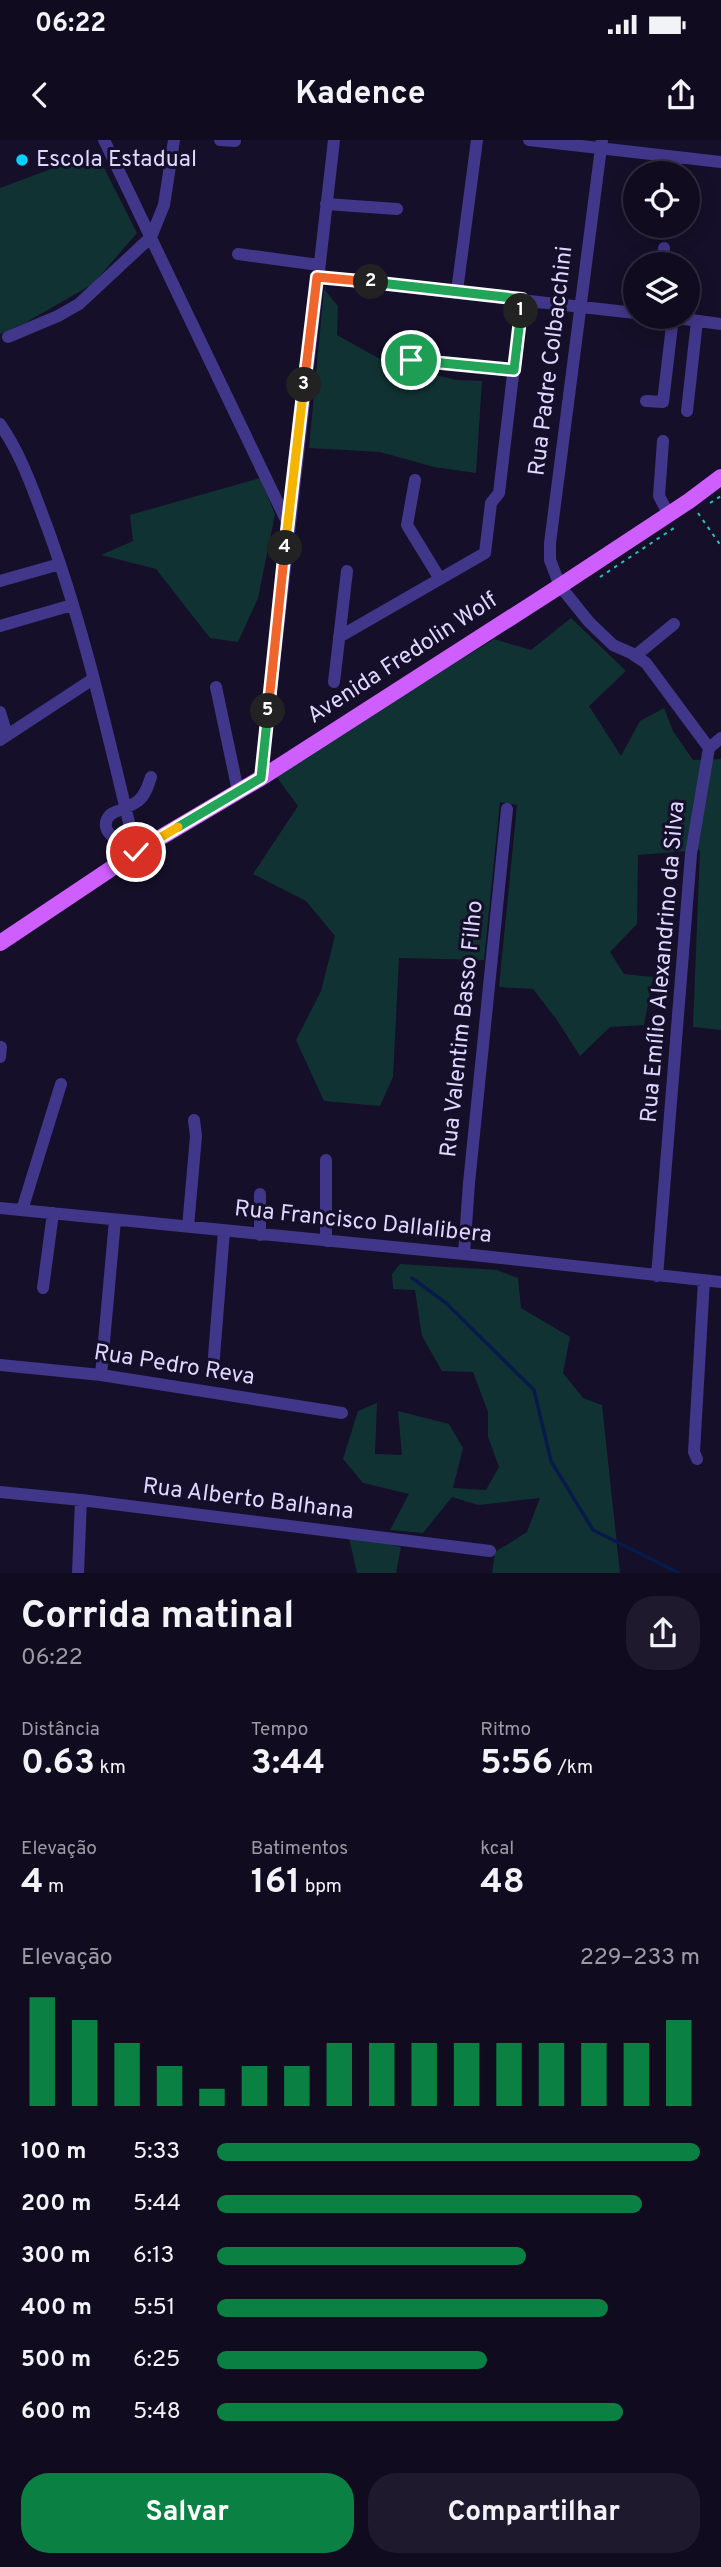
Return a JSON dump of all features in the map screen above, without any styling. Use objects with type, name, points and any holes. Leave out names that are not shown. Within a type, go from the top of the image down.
[{"type":"main road","name":"Avenida Fredolin Wolf","points":[[0,943],[135,846],[261,778],[560,586],[721,477]]},
{"type":"street","points":[[104,140],[288,524]]},
{"type":"street","points":[[8,337],[79,304],[151,237],[164,205],[174,140]]},
{"type":"street","points":[[220,140],[235,141]]},
{"type":"street","points":[[261,778],[334,140]]},
{"type":"street","points":[[457,291],[477,140]]},
{"type":"street","points":[[529,140],[601,144],[721,162]]},
{"type":"street","name":"Rua Padre Colbacchini","points":[[560,586],[551,560],[550,542],[601,144]]},
{"type":"street","points":[[675,161],[676,157]]},
{"type":"street","points":[[326,204],[397,209]]},
{"type":"street","points":[[664,248],[664,252]]},
{"type":"street","points":[[238,254],[318,271],[623,312]]},
{"type":"street","points":[[340,637],[485,553],[491,503],[499,493],[522,299]]},
{"type":"street","points":[[700,321],[721,324]]},
{"type":"street","points":[[646,401],[663,402],[670,329]]},
{"type":"street","points":[[687,411],[696,329]]},
{"type":"street","points":[[411,360],[514,370]]},
{"type":"street","points":[[0,424],[18,452],[60,564],[93,679],[135,846]]},
{"type":"street","points":[[663,441],[659,488],[662,504],[668,515]]},
{"type":"street","points":[[415,480],[407,525],[440,579]]},
{"type":"street","points":[[0,581],[60,564]]},
{"type":"street","points":[[334,682],[347,571]]},
{"type":"street","points":[[560,586],[589,622],[613,645],[646,663],[709,748],[721,738]]},
{"type":"street","points":[[0,626],[72,605]]},
{"type":"street","points":[[635,656],[674,624]]},
{"type":"street","points":[[0,712],[4,738],[93,679]]},
{"type":"street","points":[[216,687],[238,791]]},
{"type":"street","name":"Rua Emílio Alexandrino da Silva","points":[[657,1276],[691,854],[709,748]]},
{"type":"street","points":[[135,846],[109,834],[105,827],[106,820],[111,814],[125,809],[144,795],[151,777]]},
{"type":"street","name":"Rua Valentim Basso Filho","points":[[464,1254],[507,808]]},
{"type":"street","points":[[22,1210],[61,1084]]},
{"type":"street","points":[[188,1227],[196,1136],[194,1119]]},
{"type":"street","points":[[326,1160],[326,1241]]},
{"type":"street","points":[[260,1194],[260,1235]]},
{"type":"street","name":"Rua Francisco Dallalibera","points":[[0,1208],[721,1282]]},
{"type":"street","points":[[43,1288],[53,1213]]},
{"type":"street","points":[[101,1375],[116,1220]]},
{"type":"street","points":[[213,1369],[223,1231]]},
{"type":"street","points":[[697,1459],[694,1452],[704,1280]]},
{"type":"street","name":"Rua Pedro Reva","points":[[0,1365],[101,1375],[342,1413]]},
{"type":"street","name":"Rua Alberto Balhana","points":[[0,1492],[490,1552]]},
{"type":"street","points":[[78,1573],[81,1500]]},
{"type":"path","points":[[689,501],[721,546]]},
{"type":"green space","points":[[96,152],[137,233],[93,284],[25,323],[0,334],[0,188]]},
{"type":"green space","points":[[324,289],[338,306],[337,335],[391,365],[457,380],[482,381],[476,473],[434,467],[380,452],[309,448]]},
{"type":"green space","points":[[260,478],[275,514],[258,598],[238,642],[210,638],[156,569],[101,555],[133,541],[130,515]]},
{"type":"green space","points":[[571,618],[626,671],[589,706],[621,756],[640,721],[664,708],[673,731],[693,760],[721,759],[721,1030],[693,1027],[700,850],[638,855],[637,924],[610,952],[624,974],[653,977],[644,1025],[610,1027],[580,1056],[533,989],[499,987],[517,805],[500,802],[484,960],[399,958],[393,1077],[380,1106],[324,1101],[296,1040],[321,991],[335,936],[306,901],[253,874],[298,806],[275,775],[494,639],[531,650]]},
{"type":"green space","points":[[400,1264],[497,1270],[518,1278],[521,1308],[570,1337],[563,1373],[583,1398],[602,1405],[620,1573],[492,1573],[495,1552],[527,1532],[540,1498],[478,1505],[452,1497],[423,1533],[390,1530],[409,1494],[363,1483],[343,1459],[358,1411],[377,1403],[375,1454],[402,1455],[398,1411],[449,1424],[463,1448],[453,1488],[486,1490],[499,1467],[488,1437],[488,1412],[473,1372],[442,1371],[422,1336],[415,1290],[393,1289],[392,1274]]},
{"type":"green space","points":[[348,1534],[401,1547],[396,1573],[357,1573]]},
{"type":"waterway","points":[[412,1278],[446,1303],[534,1390],[551,1461],[593,1530],[679,1573]]},
{"type":"place","name":"Escola Estadual","points":[[22,160]]},
{"type":"route","points":[[136,852],[261,778],[317,277],[522,299],[514,370],[411,360]]}]
